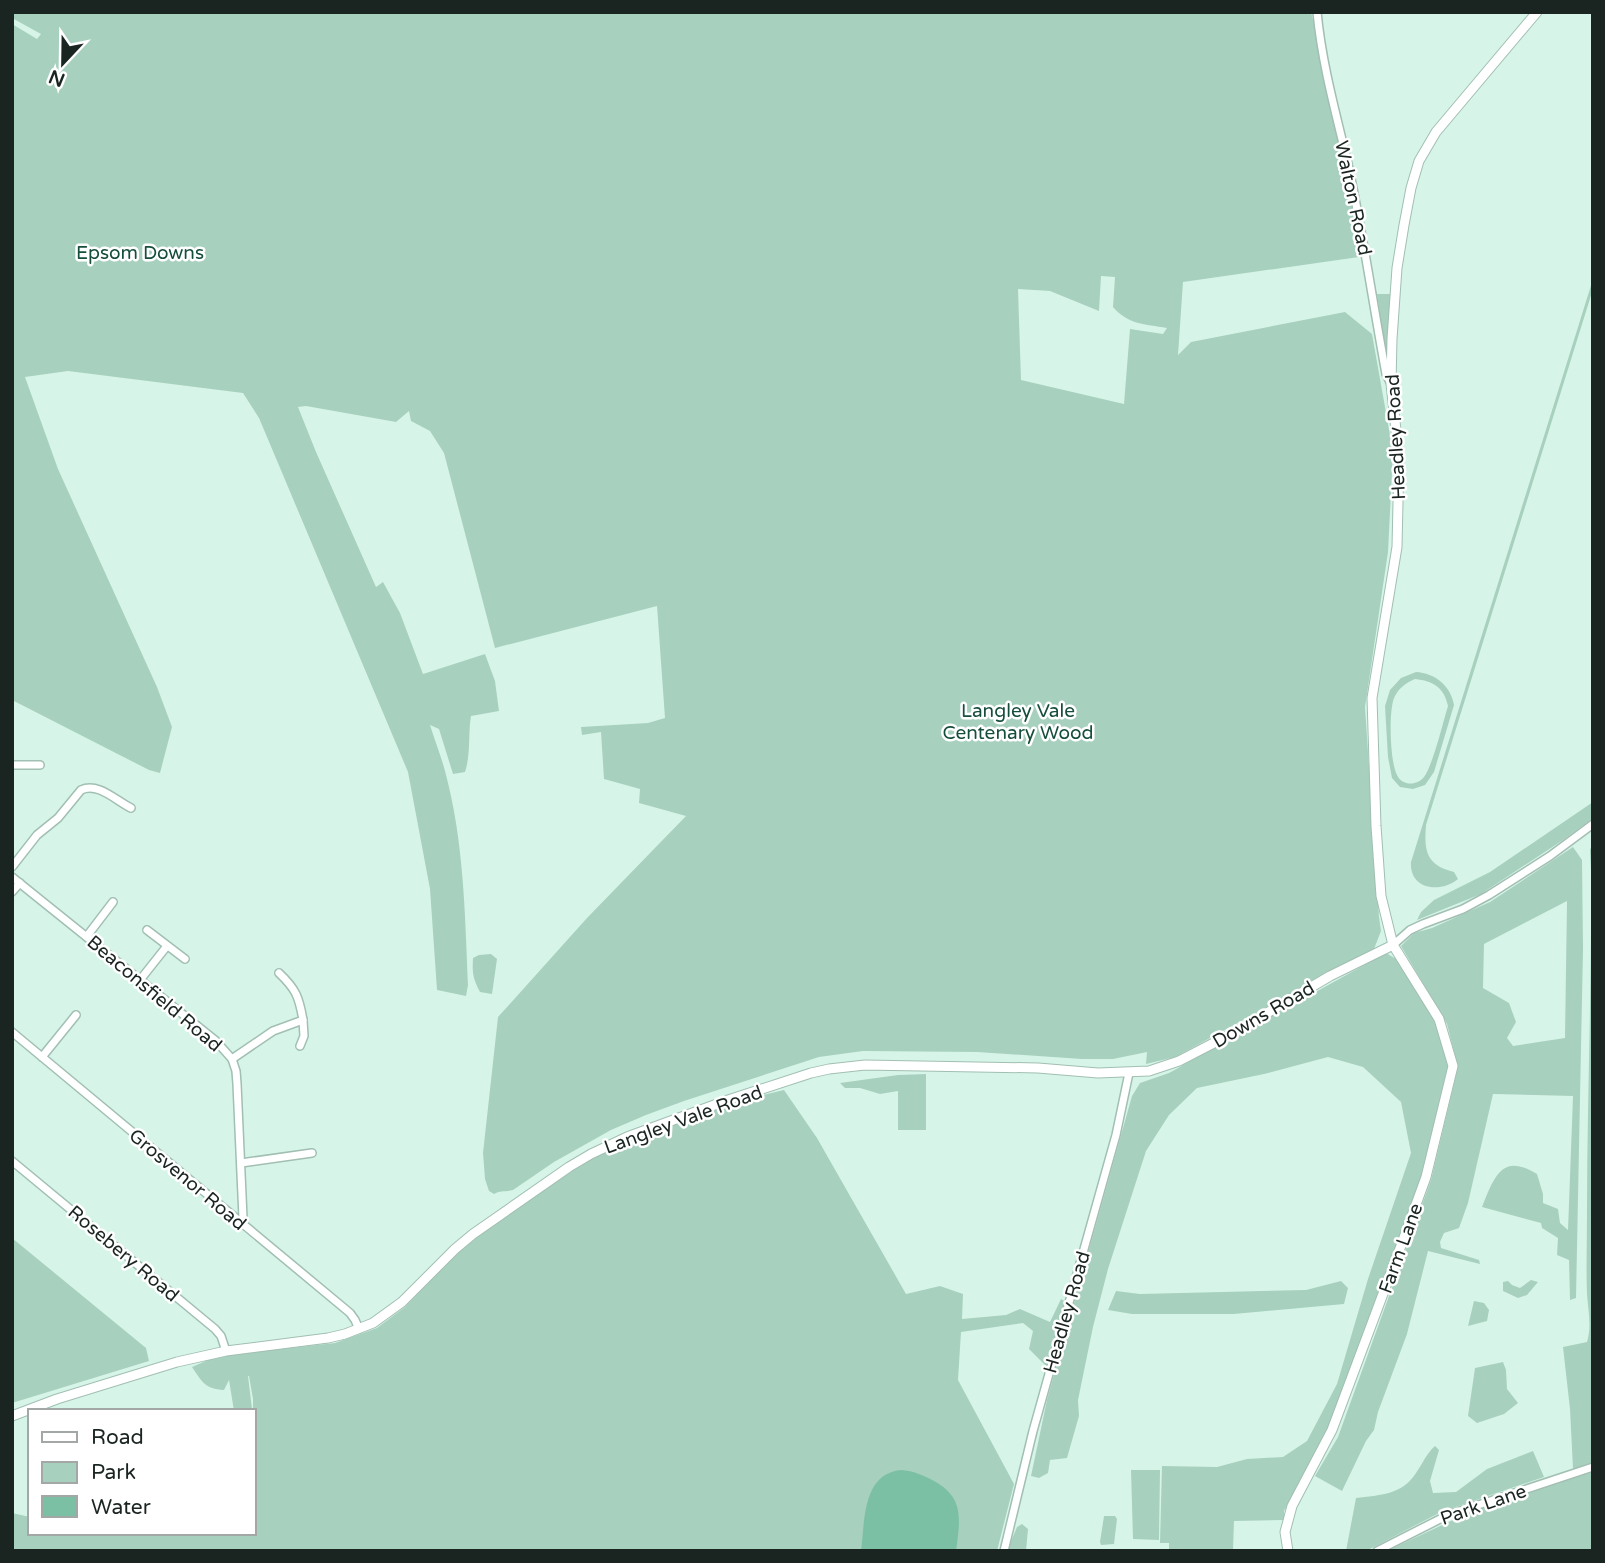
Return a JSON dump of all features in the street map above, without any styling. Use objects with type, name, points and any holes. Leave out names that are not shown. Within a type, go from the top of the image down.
[{"type":"street","name":"Walton Road","points":[[1317,12],[1326,70],[1367,256],[1386,374],[1391,384]]},
{"type":"street","name":"Headley Road","points":[[1393,945],[1381,896],[1372,698],[1397,547],[1399,458],[1391,384],[1398,268],[1411,188],[1419,161],[1449,114],[1537,12]]},
{"type":"street","points":[[12,765],[40,765]]},
{"type":"street","points":[[12,867],[37,835],[58,818],[85,788],[103,791],[131,808]]},
{"type":"street","points":[[1393,945],[1410,930],[1489,895],[1550,856],[1593,824]]},
{"type":"street","name":"Beaconsfield Road","points":[[12,877],[216,1041],[232,1059],[237,1084],[241,1163],[243,1218],[239,1222]]},
{"type":"street","points":[[12,892],[20,883]]},
{"type":"street","points":[[87,936],[113,902]]},
{"type":"street","points":[[147,930],[185,959]]},
{"type":"street","name":"Downs Road","points":[[1129,1073],[1149,1071],[1179,1061],[1330,976],[1393,945]]},
{"type":"street","name":"Farm Lane","points":[[1288,1551],[1284,1532],[1292,1506],[1332,1430],[1410,1221],[1426,1177],[1453,1066],[1439,1019],[1393,945]]},
{"type":"street","points":[[140,980],[167,946]]},
{"type":"street","points":[[279,972],[293,987],[301,1008],[304,1036],[300,1046]]},
{"type":"street","points":[[42,1057],[76,1015]]},
{"type":"street","points":[[232,1059],[273,1031],[303,1020]]},
{"type":"street","name":"Grosvenor Road","points":[[12,1032],[350,1313],[359,1329]]},
{"type":"street","name":"Langley Vale Road","points":[[30,1409],[153,1368],[192,1358],[328,1338],[359,1329],[382,1318],[402,1302],[473,1234],[591,1154],[627,1137],[811,1073],[865,1065],[1038,1068],[1129,1073]]},
{"type":"street","name":"Headley Road","points":[[1004,1551],[1033,1431],[1115,1135],[1129,1073]]},
{"type":"street","points":[[241,1163],[312,1153]]},
{"type":"street","name":"Rosebery Road","points":[[12,1161],[215,1329],[221,1336],[226,1351]]},
{"type":"street","name":"Park Lane","points":[[1377,1551],[1448,1515],[1593,1467]]},
{"type":"green space","name":"Langley Vale Centenary Wood","points":[[12,12],[1311,12],[1366,256],[1183,282],[1178,355],[1191,342],[1345,312],[1372,334],[1393,452],[1388,552],[1365,707],[1381,931],[1374,949],[1175,1057],[1146,1064],[1147,1052],[1113,1059],[977,1052],[863,1051],[819,1057],[646,1115],[611,1130],[554,1162],[513,1190],[494,1194],[489,1191],[483,1153],[498,1017],[587,918],[686,816],[639,803],[640,789],[604,779],[601,732],[582,735],[581,727],[648,723],[665,718],[657,606],[495,648],[444,453],[430,431],[411,421],[409,411],[396,422],[306,406],[298,407],[376,587],[383,582],[400,613],[423,674],[485,654],[495,681],[499,711],[471,716],[465,772],[453,774],[439,729],[430,725],[451,797],[460,851],[466,931],[466,996],[437,990],[430,889],[408,772],[259,418],[243,393],[68,371],[25,377],[58,469],[157,687],[172,727],[160,773],[149,770],[12,700],[12,24],[37,39],[41,34],[12,18]],"holes":[[[1101,276],[1115,277],[1113,307],[1119,313],[1137,323],[1167,328],[1163,334],[1130,329],[1124,404],[1021,380],[1018,289],[1050,291],[1099,311]]]},
{"type":"green space","points":[[1593,279],[1593,289],[1426,825],[1429,856],[1438,865],[1454,872],[1458,879],[1443,886],[1427,886],[1415,878],[1411,862]]},
{"type":"green space","points":[[1377,294],[1390,294],[1387,360]]},
{"type":"green space","points":[[1416,672],[1436,678],[1446,686],[1454,705],[1434,772],[1425,785],[1413,789],[1400,787],[1392,778],[1388,757],[1385,706],[1390,690],[1401,678]],"holes":[[[1415,679],[1432,683],[1441,690],[1448,706],[1427,771],[1421,780],[1410,784],[1399,779],[1395,768],[1391,747],[1391,712],[1395,696],[1401,688]]]},
{"type":"green space","points":[[1593,802],[1593,818],[1563,840],[1481,894],[1417,920],[1421,912],[1434,900],[1490,872]]},
{"type":"green space","points":[[1592,845],[1593,1462],[1573,1469],[1563,1347],[1587,1342],[1589,1330],[1587,1264]]},
{"type":"green space","points":[[1573,847],[1582,860],[1583,949],[1576,1298],[1570,1300],[1569,1260],[1557,1255],[1558,1238],[1542,1228],[1541,1223],[1482,1207],[1501,1171],[1515,1166],[1525,1168],[1537,1174],[1543,1203],[1558,1209],[1560,1223],[1568,1230],[1573,1096],[1493,1094],[1468,1203],[1459,1228],[1444,1233],[1440,1242],[1441,1248],[1479,1260],[1480,1264],[1428,1251],[1407,1334],[1374,1430],[1342,1491],[1315,1476],[1338,1437],[1431,1180],[1458,1067],[1447,1024],[1401,946],[1414,933],[1432,928],[1490,902]],"holes":[[[1567,901],[1565,1038],[1513,1046],[1507,1038],[1516,1022],[1509,1003],[1483,988],[1484,944]]]},
{"type":"green space","points":[[1386,953],[1396,959],[1435,1020],[1448,1066],[1421,1178],[1329,1428],[1284,1511],[1284,1520],[1234,1521],[1233,1551],[1169,1551],[1169,1543],[1160,1543],[1162,1466],[1217,1467],[1247,1459],[1283,1457],[1307,1441],[1337,1384],[1368,1279],[1411,1153],[1401,1102],[1363,1067],[1328,1057],[1197,1088],[1169,1115],[1146,1151],[1108,1269],[1093,1327],[1078,1400],[1079,1416],[1067,1458],[1050,1460],[1048,1473],[1039,1478],[1031,1476],[1047,1400],[1132,1096],[1140,1083],[1169,1073]]},
{"type":"green space","points":[[491,954],[497,959],[492,994],[480,992],[474,979],[473,968],[473,958]]},
{"type":"green space","points":[[926,1074],[926,1130],[898,1130],[898,1091],[880,1094],[860,1088],[845,1088],[840,1083],[898,1075]]},
{"type":"green space","points":[[784,1090],[817,1138],[906,1294],[940,1286],[963,1294],[962,1319],[1006,1315],[1020,1309],[1050,1322],[1061,1299],[1066,1302],[1047,1367],[1029,1349],[1033,1331],[1023,1323],[961,1332],[958,1380],[1014,1484],[997,1551],[12,1551],[12,1513],[28,1517],[28,1535],[256,1535],[256,1409],[253,1409],[249,1376],[252,1409],[234,1409],[229,1380],[224,1390],[212,1388],[202,1381],[192,1367],[208,1360],[236,1354],[335,1343],[377,1328],[405,1307],[451,1259],[499,1219],[554,1182],[614,1146],[751,1098]]},
{"type":"green space","points":[[12,1238],[146,1348],[149,1361],[12,1403]]},
{"type":"green space","points":[[1531,1280],[1538,1282],[1527,1295],[1518,1298],[1503,1291],[1503,1282],[1508,1281],[1520,1288]]},
{"type":"green space","points":[[1341,1281],[1348,1288],[1344,1304],[1234,1314],[1132,1314],[1108,1310],[1116,1291],[1140,1294],[1306,1290]]},
{"type":"green space","points":[[1474,1301],[1484,1303],[1489,1310],[1487,1321],[1468,1326]]},
{"type":"green space","points":[[1503,1362],[1507,1389],[1518,1403],[1504,1414],[1477,1423],[1468,1416],[1475,1368]]},
{"type":"green space","points":[[1435,1446],[1439,1450],[1430,1481],[1433,1493],[1456,1492],[1487,1469],[1533,1451],[1544,1477],[1441,1512],[1366,1551],[1346,1551],[1356,1498],[1390,1493],[1404,1486]]},
{"type":"green space","points":[[1131,1470],[1160,1470],[1159,1540],[1133,1539]]},
{"type":"green space","points":[[1593,1472],[1593,1551],[1387,1551],[1474,1510]]},
{"type":"green space","points":[[1104,1516],[1115,1516],[1117,1519],[1114,1544],[1101,1545]]},
{"type":"green space","points":[[1022,1524],[1028,1529],[1026,1551],[1007,1551],[1017,1527]]},
{"type":"water","points":[[901,1470],[914,1472],[934,1481],[956,1502],[959,1529],[956,1551],[861,1551],[865,1513],[872,1489],[888,1473]]},
{"type":"park label","name":"Epsom Downs","points":[[140,252]]}]
